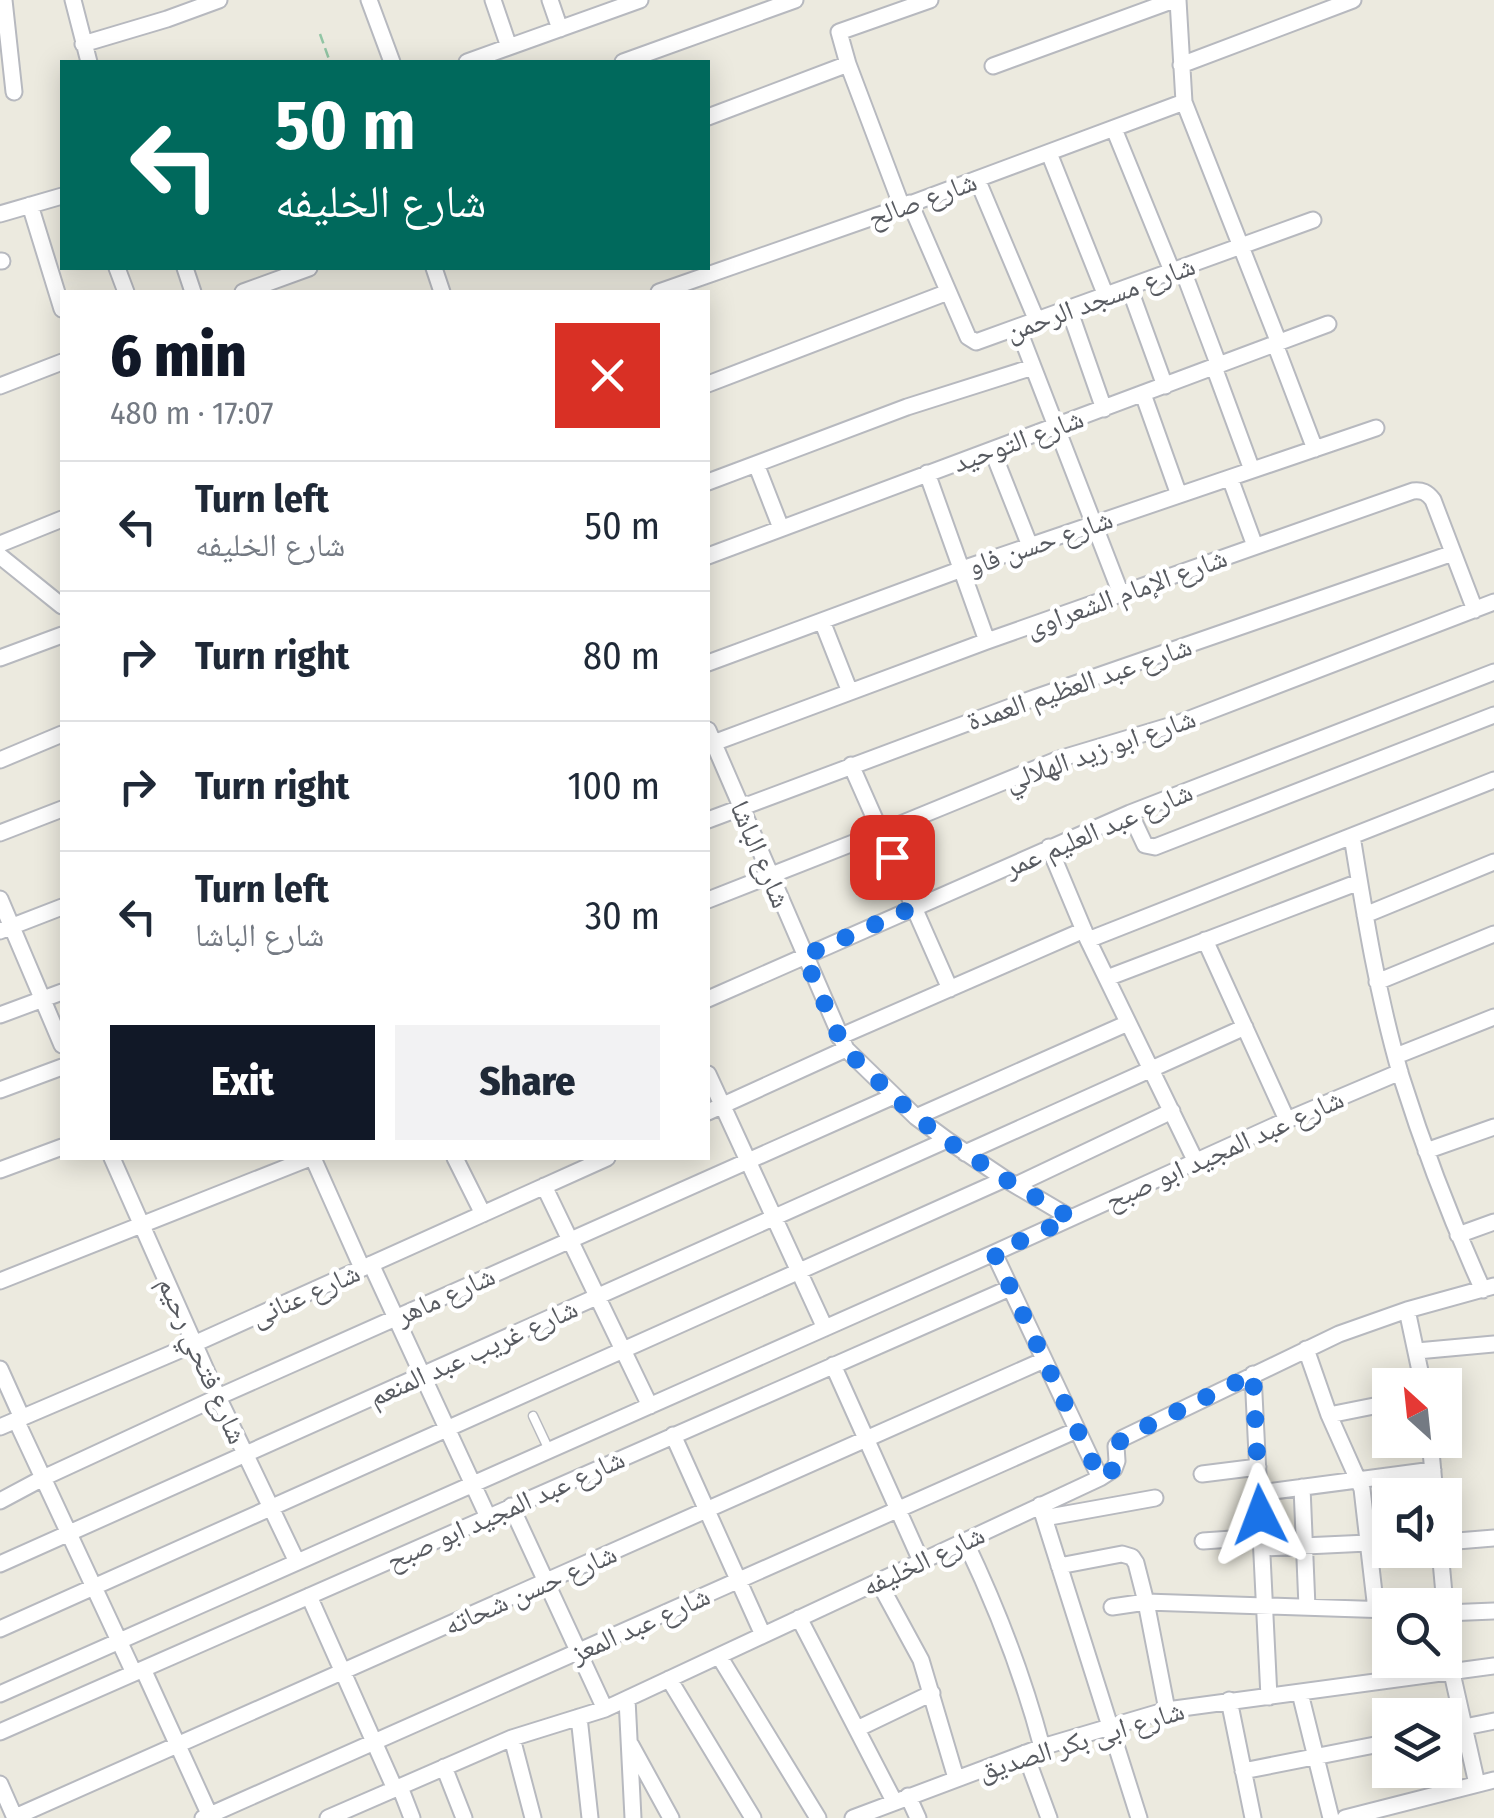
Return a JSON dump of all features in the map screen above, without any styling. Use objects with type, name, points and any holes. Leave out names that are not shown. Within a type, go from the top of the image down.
[{"type":"street","points":[[4,0],[14,92]]},
{"type":"street","points":[[72,0],[88,60]]},
{"type":"street","points":[[84,44],[219,0]]},
{"type":"street","points":[[369,0],[391,60]]},
{"type":"street","points":[[493,0],[508,47]]},
{"type":"street","points":[[550,0],[560,29]]},
{"type":"street","points":[[472,60],[640,0]]},
{"type":"street","points":[[628,60],[795,0]]},
{"type":"street","points":[[710,116],[848,64],[838,32],[930,0]]},
{"type":"street","points":[[993,66],[1176,0],[1184,102],[1315,449]]},
{"type":"street","points":[[1181,65],[1353,0]]},
{"type":"street","name":"شارع مسجد الرحمن","points":[[848,64],[906,205],[971,340],[980,341],[1018,328],[1314,220]]},
{"type":"street","name":"شارع صالح","points":[[665,290],[1184,102]]},
{"type":"street","points":[[1114,129],[1216,366],[1252,470]]},
{"type":"street","points":[[1049,153],[1106,296]]},
{"type":"street","points":[[977,179],[1037,320]]},
{"type":"street","points":[[0,214],[60,197]]},
{"type":"street","points":[[30,205],[60,303]]},
{"type":"street","points":[[257,270],[262,286]]},
{"type":"street","points":[[250,290],[304,270]]},
{"type":"street","points":[[1129,287],[1165,386]]},
{"type":"street","points":[[710,383],[948,292]]},
{"type":"street","points":[[1069,309],[1104,408]]},
{"type":"street","name":"شارع التوحيد","points":[[710,555],[1328,324]]},
{"type":"street","points":[[1018,328],[1120,594]]},
{"type":"street","points":[[0,386],[60,363]]},
{"type":"street","points":[[710,481],[944,394],[1033,367]]},
{"type":"street","points":[[1143,394],[1179,495]]},
{"type":"street","name":"شارع حسن فاو","points":[[710,661],[962,569],[1376,428]]},
{"type":"street","points":[[992,450],[1030,546]]},
{"type":"street","points":[[756,464],[781,528]]},
{"type":"street","points":[[927,473],[987,641]]},
{"type":"street","points":[[1230,478],[1255,546]]},
{"type":"street","name":"شارع الإمام الشعراوى","points":[[710,739],[1413,490],[1421,490],[1433,500],[1474,610]]},
{"type":"street","points":[[0,544],[60,520]]},
{"type":"street","name":"شارع عبد العظيم العمدة","points":[[710,819],[851,765],[1453,553]]},
{"type":"street","points":[[0,556],[60,604]]},
{"type":"street","name":"شارع ابو زيد الهلالي","points":[[710,899],[1059,759],[1179,723],[1494,602]]},
{"type":"street","points":[[822,620],[850,692]]},
{"type":"street","points":[[0,658],[60,636]]},
{"type":"street","name":"شارع عبد العليم عمر","points":[[710,998],[1130,813],[1494,672]]},
{"type":"street","points":[[1130,813],[1145,845],[1155,847],[1494,715]]},
{"type":"street","points":[[0,760],[60,735]]},
{"type":"street","name":"شارع الباشا","points":[[710,741],[843,1043],[916,1117],[1071,1218]]},
{"type":"street","points":[[851,765],[950,989]]},
{"type":"street","points":[[715,1109],[950,989],[1494,780]]},
{"type":"street","points":[[0,833],[60,810]]},
{"type":"street","points":[[994,1253],[1100,1478],[1114,1469],[1116,1446],[1123,1438],[1253,1374],[1372,1322],[1488,1288],[1458,1235],[1398,1064],[1364,916],[1352,836]]},
{"type":"street","points":[[1049,847],[1106,978],[1196,1162]]},
{"type":"street","points":[[1364,916],[1494,862]]},
{"type":"street","points":[[1106,978],[1359,882]]},
{"type":"street","points":[[0,899],[6,929],[60,1040]]},
{"type":"street","points":[[6,929],[60,908]]},
{"type":"street","points":[[1378,982],[1494,934]]},
{"type":"street","points":[[1206,940],[1287,1120]]},
{"type":"street","points":[[0,1015],[60,993]]},
{"type":"street","name":"شارع عبد المجيد ابو صبح","points":[[0,1694],[1196,1162],[1494,1017]]},
{"type":"street","points":[[916,1117],[1128,1023]]},
{"type":"street","points":[[966,1153],[1245,1027]]},
{"type":"street","points":[[0,1090],[60,1068]]},
{"type":"street","points":[[710,1084],[715,1109],[748,1161],[825,1328]]},
{"type":"street","name":"شارع ماهر","points":[[0,1501],[218,1397],[894,1096]]},
{"type":"street","points":[[0,1628],[799,1272],[1172,1111]]},
{"type":"street","points":[[1426,1152],[1494,1127]]},
{"type":"street","name":"شارع غريب عبد المنعم","points":[[0,1564],[946,1140]]},
{"type":"street","points":[[0,1170],[60,1148]]},
{"type":"street","name":"شارع فتحي رحيم","points":[[113,1160],[218,1397],[297,1562]]},
{"type":"street","points":[[0,1282],[307,1160]]},
{"type":"street","points":[[313,1160],[396,1318],[488,1517]]},
{"type":"street","points":[[457,1160],[483,1214]]},
{"type":"street","name":"شارع عنانى","points":[[12,1421],[194,1344],[598,1160]]},
{"type":"street","points":[[544,1186],[650,1406]]},
{"type":"street","points":[[1458,1235],[1494,1222]]},
{"type":"street","name":"شارع عبد المجيد ابو صبح","points":[[0,1732],[1010,1288]]},
{"type":"street","points":[[1407,1310],[1421,1368]]},
{"type":"street","points":[[1418,1351],[1494,1344]]},
{"type":"street","points":[[1306,1349],[1329,1416],[1359,1480],[1378,1588]]},
{"type":"street","name":"شارع حسن شحاته","points":[[15,1818],[1044,1360]]},
{"type":"street","points":[[832,1366],[921,1561]]},
{"type":"street","points":[[0,1369],[12,1421],[119,1641],[178,1745],[208,1817]]},
{"type":"street","points":[[1253,1374],[1269,1697]]},
{"type":"street","points":[[1329,1416],[1372,1407]]},
{"type":"street","name":"شارع عبد المعز","points":[[208,1817],[1077,1430]]},
{"type":"street","points":[[673,1435],[764,1635]]},
{"type":"street","points":[[1432,1458],[1434,1478]]},
{"type":"street","points":[[1202,1474],[1258,1467]]},
{"type":"street","points":[[1259,1493],[1433,1470]]},
{"type":"street","name":"شارع الخليفه","points":[[328,1818],[512,1738],[628,1699],[966,1540],[1042,1512],[1100,1478]]},
{"type":"street","points":[[1302,1488],[1307,1607]]},
{"type":"street","points":[[1139,1818],[1042,1512],[1155,1498]]},
{"type":"street","points":[[512,1506],[605,1709]]},
{"type":"street","points":[[1462,1541],[1494,1538]]},
{"type":"street","points":[[966,1540],[1010,1643],[1042,1747]]},
{"type":"street","points":[[1203,1541],[1304,1546],[1368,1543]]},
{"type":"street","points":[[1059,1566],[1122,1554],[1136,1562],[1168,1710]]},
{"type":"street","points":[[878,1581],[915,1647],[956,1778]]},
{"type":"street","points":[[309,1596],[412,1818]]},
{"type":"street","points":[[1112,1607],[1146,1602],[1372,1610]]},
{"type":"street","points":[[1462,1610],[1494,1611]]},
{"type":"street","points":[[799,1618],[857,1729],[901,1799],[918,1818]]},
{"type":"street","points":[[720,1656],[818,1818]]},
{"type":"street","name":"شارع ابى بكر الصديق","points":[[1462,1671],[1494,1666]]},
{"type":"street","name":"شارع ابى بكر الصديق","points":[[853,1818],[1024,1753],[1168,1710],[1414,1678]]},
{"type":"street","points":[[1453,1678],[1476,1784]]},
{"type":"street","points":[[669,1680],[753,1818]]},
{"type":"street","points":[[857,1729],[932,1693]]},
{"type":"street","points":[[1300,1693],[1330,1818]]},
{"type":"street","points":[[628,1699],[633,1818]]},
{"type":"street","points":[[1229,1700],[1253,1818]]},
{"type":"street","points":[[578,1717],[590,1818]]},
{"type":"street","points":[[1462,1728],[1494,1721]]},
{"type":"street","points":[[512,1738],[533,1818]]},
{"type":"street","points":[[629,1742],[671,1818]]},
{"type":"street","points":[[1243,1770],[1372,1745]]},
{"type":"street","points":[[1024,1753],[1050,1818]]},
{"type":"street","points":[[444,1767],[464,1818]]},
{"type":"street","points":[[1344,1818],[1494,1780]]},
{"type":"street","points":[[0,1784],[15,1818]]},
{"type":"lane","points":[[533,1416],[549,1450]]},
{"type":"path","points":[[320,34],[329,60]]},
{"type":"route","points":[[892,857],[914,907],[804,956],[839,1037],[857,1061],[916,1117],[985,1166],[1071,1218],[994,1253],[1100,1478],[1114,1469],[1116,1446],[1123,1438],[1253,1374],[1260,1515]]}]
